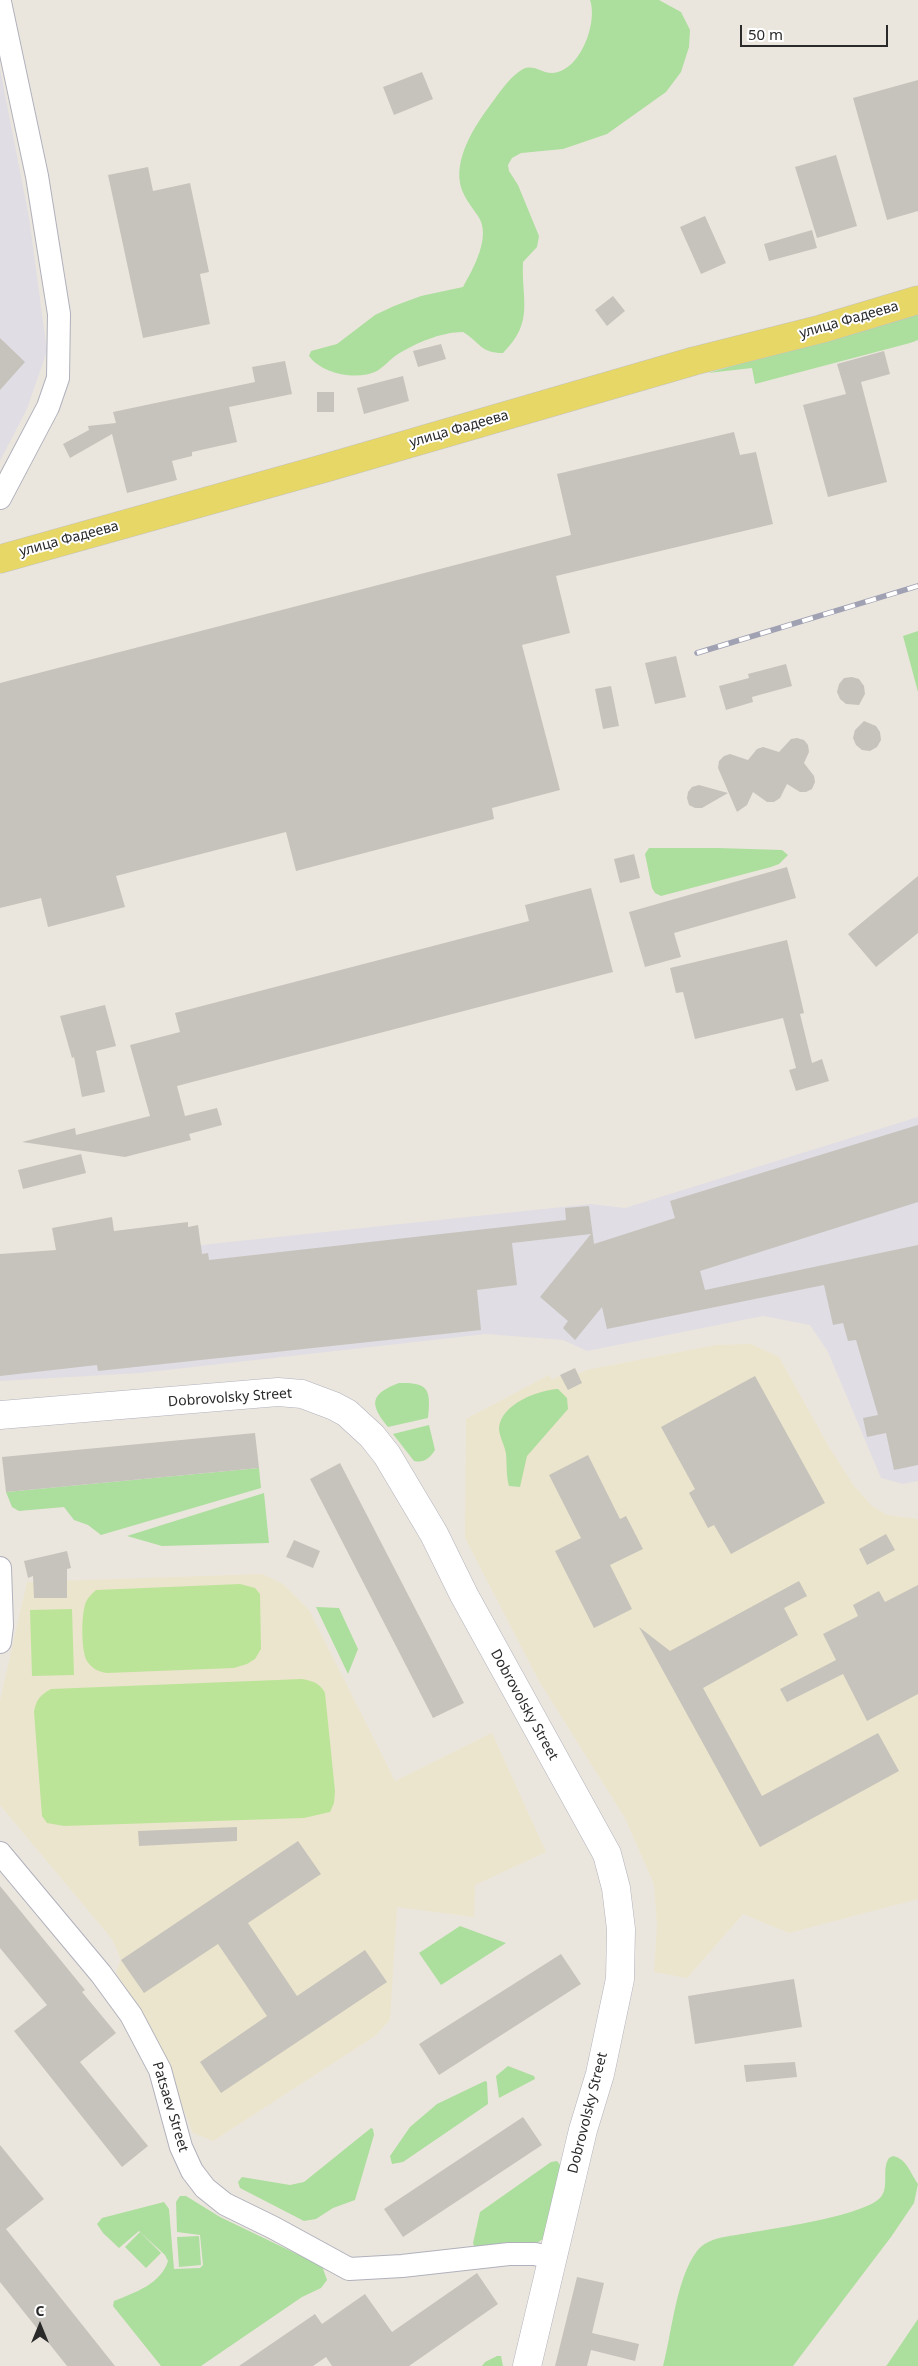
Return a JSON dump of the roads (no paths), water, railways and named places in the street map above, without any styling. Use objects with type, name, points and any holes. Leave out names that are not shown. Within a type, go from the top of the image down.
[{"type":"main road","name":"улица Фадеева","points":[[0,558],[329,467],[694,361],[821,329],[918,300]]},
{"type":"main road","name":"Dobrovolsky Street","points":[[0,1415],[278,1392],[319,1398],[346,1413],[372,1436],[387,1456],[434,1534],[464,1595],[607,1854],[616,1888],[621,1929],[620,1979],[600,2074],[583,2130],[526,2366]]},
{"type":"street","points":[[0,2],[3,36],[36,171],[60,314],[58,378],[48,406],[0,498]]},
{"type":"street","points":[[0,1568],[2,1626],[0,1642]]},
{"type":"street","name":"Patsaev Street","points":[[0,1853],[101,1974],[132,2015],[160,2070],[181,2147],[192,2171],[205,2188],[225,2204],[349,2269],[402,2266],[510,2254],[535,2254],[552,2258]]},
{"type":"railway","points":[[697,653],[918,586]]}]
